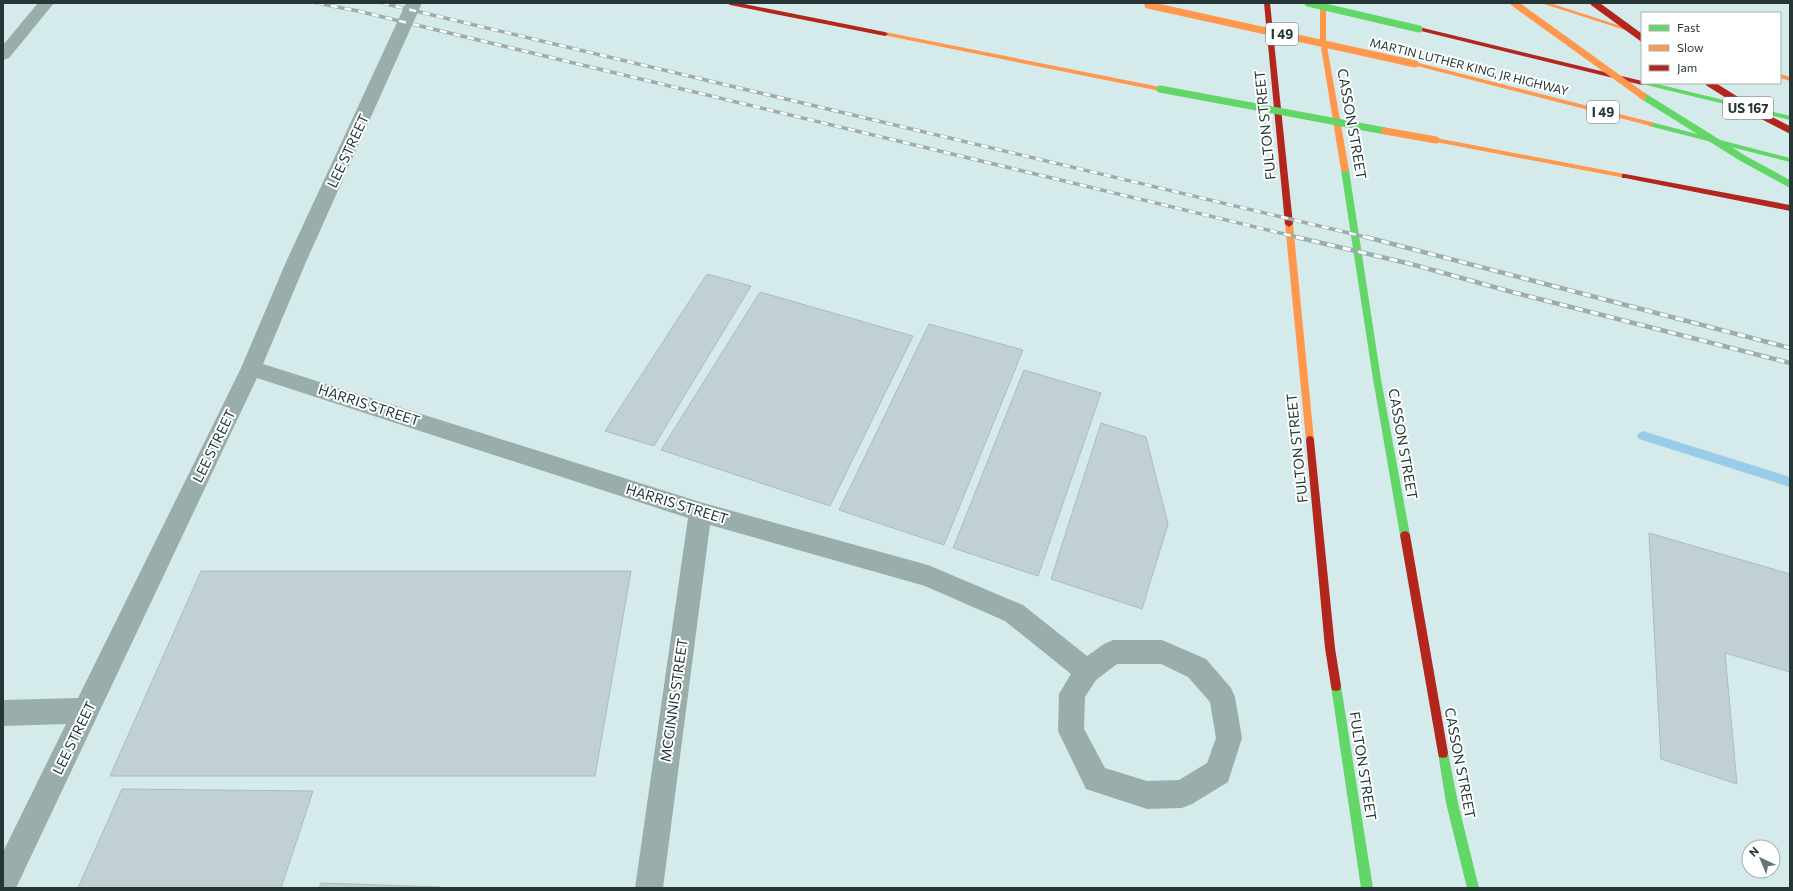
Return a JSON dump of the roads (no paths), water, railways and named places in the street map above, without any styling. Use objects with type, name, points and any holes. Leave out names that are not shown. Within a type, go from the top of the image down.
[{"type":"main road","points":[[730,3],[1160,89],[1790,208]]},
{"type":"main road","name":"FULTON STREET","points":[[1267,3],[1330,648],[1367,888]]},
{"type":"main road","name":"MARTIN LUTHER KING, JR HIGHWAY","points":[[1308,3],[1641,83]]},
{"type":"main road","name":"CASSON STREET","points":[[1323,3],[1323,41],[1346,174],[1377,379],[1452,803],[1473,888]]},
{"type":"main road","points":[[1514,3],[1628,86],[1744,159],[1790,184]]},
{"type":"main road","points":[[1544,3],[1641,33]]},
{"type":"main road","points":[[1594,3],[1641,37]]},
{"type":"main road","name":"MARTIN LUTHER KING, JR HIGHWAY","points":[[1145,4],[1415,64],[1790,160]]},
{"type":"main road","name":"MARTIN LUTHER KING, JR HIGHWAY","points":[[1647,84],[1790,118]]},
{"type":"main road","name":"US 167","points":[[1711,84],[1757,113],[1790,130]]},
{"type":"street","points":[[3,55],[46,3]]},
{"type":"street","name":"LEE STREET","points":[[3,883],[251,368],[296,262],[414,3]]},
{"type":"street","name":"HARRIS STREET","points":[[251,368],[700,512],[928,576],[1014,613],[1087,671]]},
{"type":"street","name":"MCGINNIS STREET","points":[[649,888],[700,512]]},
{"type":"street","points":[[1113,652],[1162,652],[1197,668],[1222,696],[1229,738],[1218,772],[1182,794],[1147,796],[1096,779],[1071,732],[1072,694],[1087,671],[1113,652]]},
{"type":"street","points":[[3,713],[86,711]]},
{"type":"waterway","points":[[1643,436],[1790,482]]},
{"type":"railway","points":[[317,3],[358,11],[1301,238]]},
{"type":"railway","points":[[382,3],[1368,238]]},
{"type":"railway","points":[[1296,237],[1411,264],[1512,292],[1790,363]]},
{"type":"railway","points":[[1368,238],[1790,348]]}]
